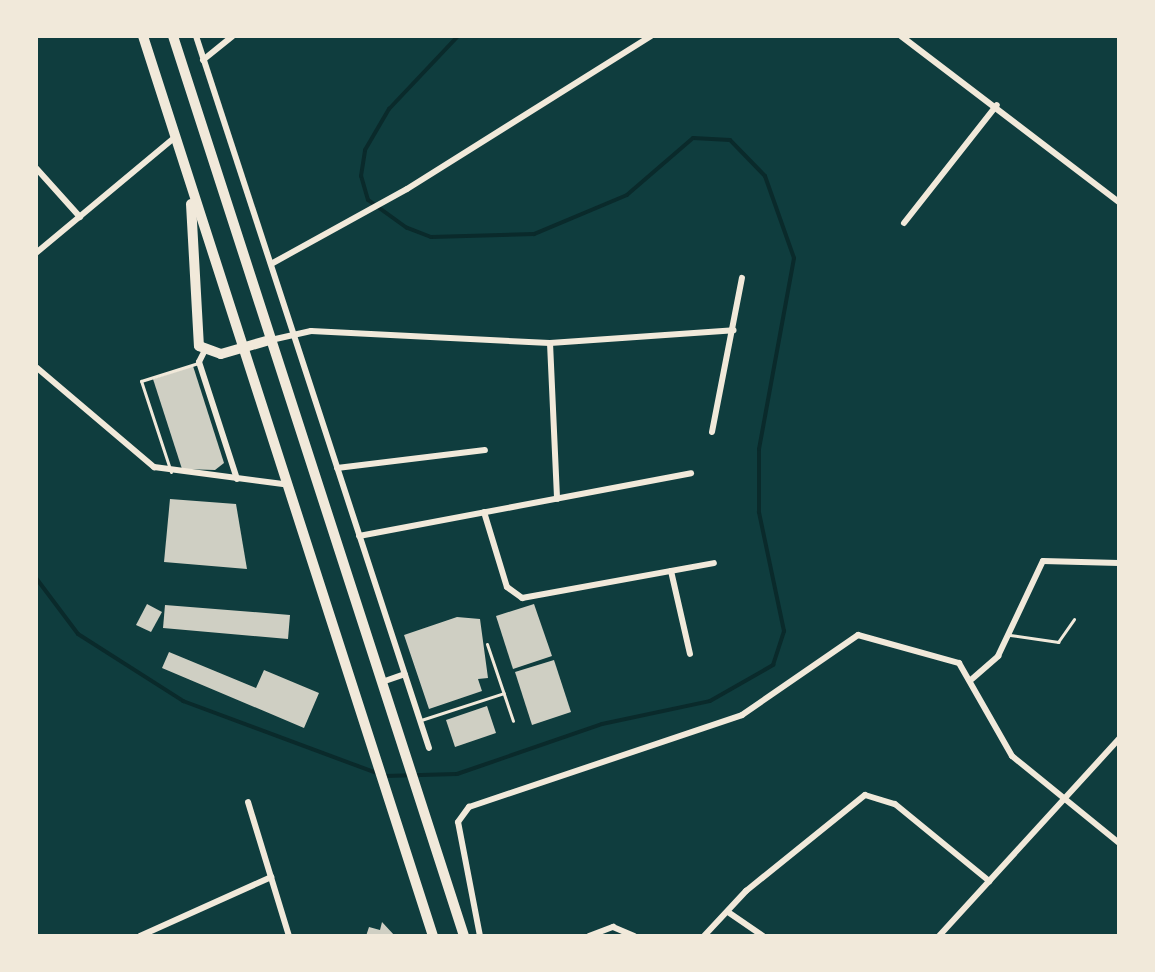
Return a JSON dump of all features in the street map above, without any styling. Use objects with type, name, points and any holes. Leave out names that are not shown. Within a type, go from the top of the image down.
[{"type":"highway","points":[[143,36],[239,350],[433,936]]},
{"type":"highway","points":[[173,36],[266,341],[464,936]]},
{"type":"highway","points":[[190,190],[196,335],[202,357],[266,341]]},
{"type":"street","points":[[196,36],[429,748]]},
{"type":"street","points":[[203,60],[233,36]]},
{"type":"street","points":[[271,264],[407,189],[651,36]]},
{"type":"street","points":[[901,36],[997,105],[1119,202]]},
{"type":"street","points":[[904,223],[997,105]]},
{"type":"street","points":[[36,253],[174,138]]},
{"type":"street","points":[[36,168],[80,217]]},
{"type":"street","points":[[712,432],[742,278]]},
{"type":"street","points":[[266,341],[292,333],[550,343],[734,330]]},
{"type":"street","points":[[550,343],[557,499]]},
{"type":"street","points":[[202,357],[237,479]]},
{"type":"street","points":[[36,367],[154,467],[171,472],[283,484]]},
{"type":"street","points":[[337,468],[485,450]]},
{"type":"street","points":[[359,536],[691,473]]},
{"type":"street","points":[[484,512],[513,595],[535,598],[714,563]]},
{"type":"street","points":[[972,679],[991,667],[1010,635],[1043,561],[1119,563]]},
{"type":"street","points":[[671,571],[690,654]]},
{"type":"street","points":[[480,936],[458,822],[469,807],[742,715],[858,635],[937,654],[972,679],[1002,743],[1063,801],[1119,843]]},
{"type":"street","points":[[379,683],[405,674]]},
{"type":"street","points":[[939,936],[1119,739]]},
{"type":"street","points":[[704,936],[865,795],[895,804],[989,881]]},
{"type":"street","points":[[248,802],[289,936]]},
{"type":"street","points":[[140,936],[271,877]]},
{"type":"street","points":[[728,912],[763,936]]},
{"type":"street","points":[[589,936],[613,927],[634,936]]},
{"type":"lane","points":[[171,472],[141,381],[202,357]]},
{"type":"lane","points":[[1010,635],[1058,642],[1074,619]]},
{"type":"lane","points":[[487,644],[513,721]]},
{"type":"lane","points":[[421,720],[504,693]]},
{"type":"building","points":[[193,366],[224,463],[215,470],[182,469],[153,379]]},
{"type":"building","points":[[170,499],[236,504],[247,569],[164,562]]},
{"type":"building","points":[[147,604],[162,612],[151,632],[136,625]]},
{"type":"building","points":[[534,604],[552,656],[513,669],[496,616]]},
{"type":"building","points":[[165,605],[290,615],[288,639],[163,628]]},
{"type":"building","points":[[457,617],[480,619],[488,678],[478,679],[482,691],[429,709],[404,635]]},
{"type":"building","points":[[169,652],[256,688],[264,670],[319,693],[304,728],[162,668]]},
{"type":"building","points":[[554,660],[571,712],[532,725],[515,672]]},
{"type":"building","points":[[487,706],[496,733],[455,747],[446,720]]},
{"type":"building","points":[[382,922],[395,936],[366,936],[369,927],[380,930]]},
{"type":"waterway","points":[[36,578],[78,634],[183,701],[385,776],[457,774],[602,724],[710,701],[773,665],[784,631],[759,512],[759,449],[794,258],[765,176],[730,140],[693,138],[627,195],[534,234],[431,237],[407,228],[368,200],[361,176],[365,150],[389,109],[458,36]]}]
